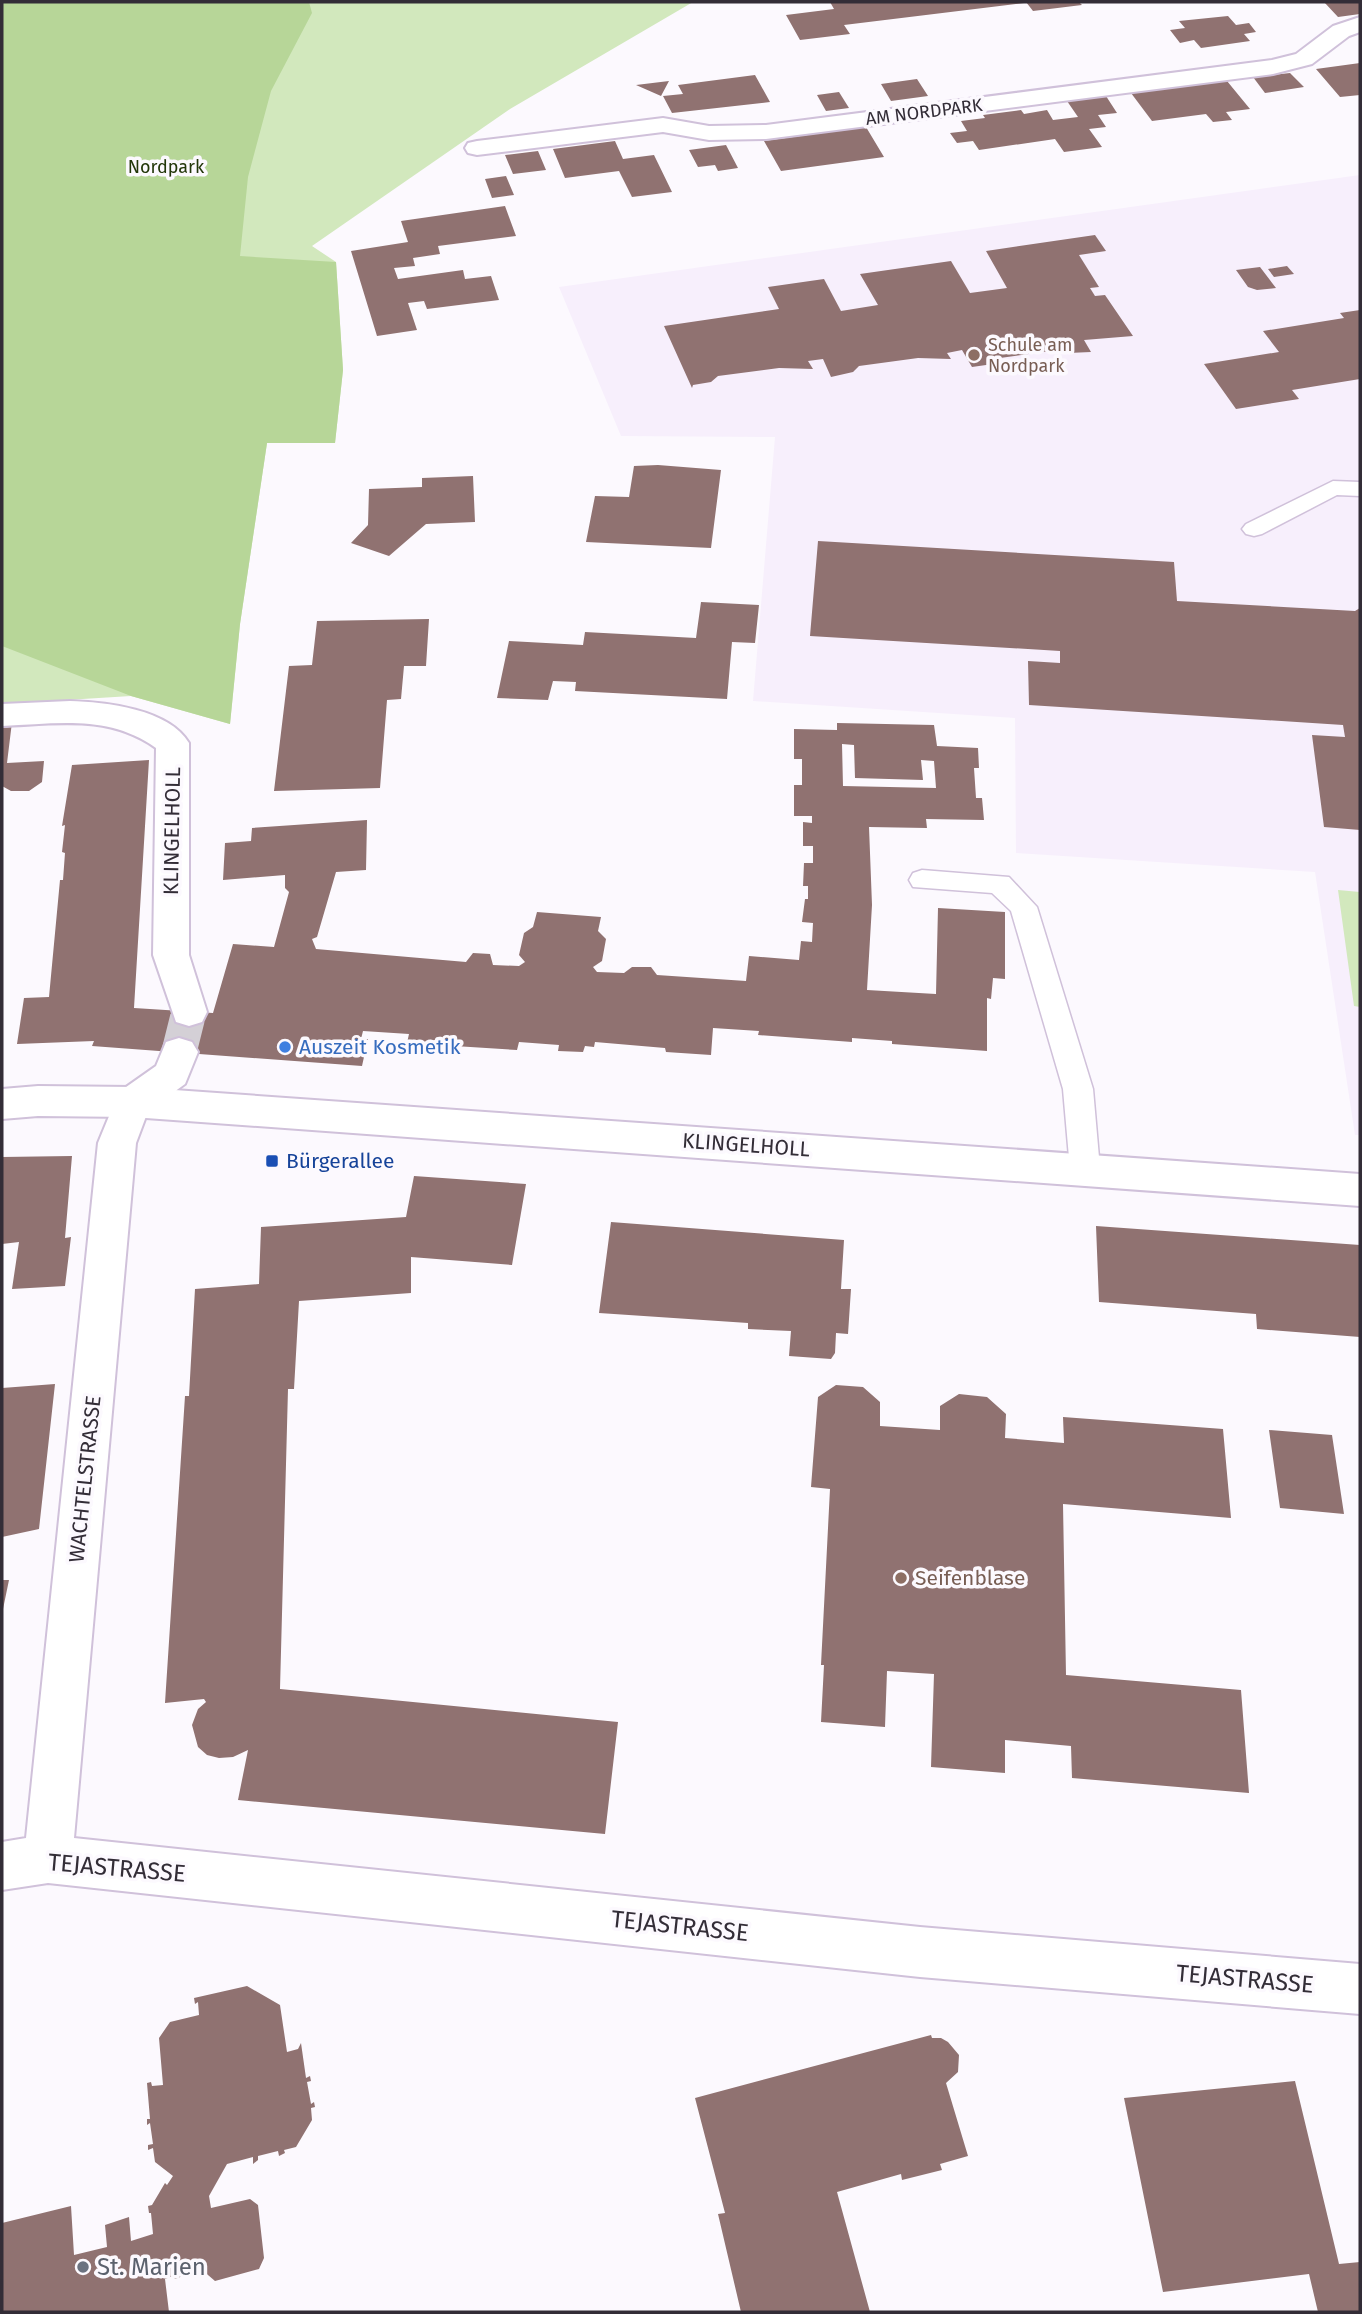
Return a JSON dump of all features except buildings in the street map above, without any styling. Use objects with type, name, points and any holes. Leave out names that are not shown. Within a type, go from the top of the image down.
[{"type":"street","name":"AM NORDPARK","points":[[477,148],[663,125],[709,133],[766,132],[1273,67],[1304,59],[1341,31],[1360,24]]},
{"type":"street","name":"KLINGELHOLL","points":[[2,715],[100,711],[155,728],[173,743],[171,955],[189,1012]]},
{"type":"street","points":[[132,1102],[172,1074],[179,1052]]},
{"type":"street","name":"KLINGELHOLL","points":[[2,1104],[38,1101],[132,1102],[1360,1191]]},
{"type":"street","name":"WACHTELSTRASSE","points":[[25,1863],[117,1143],[132,1102]]},
{"type":"street","name":"TEJASTRASSE","points":[[25,1863],[920,1952],[1360,1989]]},
{"type":"lane","points":[[1254,529],[1334,488],[1360,489]]},
{"type":"lane","points":[[922,880],[999,884],[1023,907],[1078,1089],[1085,1169]]},
{"type":"shaded area","points":[[1360,175],[1360,1135],[1355,1135],[1315,872],[1016,853],[1015,718],[753,701],[775,437],[621,436],[559,287]]},
{"type":"green space","name":"Nordpark","points":[[2,2],[693,2],[510,109],[312,246],[336,262],[343,370],[335,443],[267,443],[240,624],[230,724],[131,696],[2,704]]},
{"type":"green space","name":"Nordpark","points":[[2,2],[309,2],[312,13],[271,91],[248,177],[240,256],[336,262],[343,370],[335,443],[267,443],[240,624],[230,724],[131,696],[2,646]]},
{"type":"green space","points":[[1338,890],[1360,892],[1360,1007],[1354,1006]]},
{"type":"tunnel","points":[[179,1052],[189,1012]]},
{"type":"place","name":"Schule am Nordpark","points":[[974,355]]},
{"type":"place","name":"Auszeit Kosmetik","points":[[285,1047]]},
{"type":"place","name":"Bürgerallee","points":[[272,1161]]},
{"type":"place","name":"Seifenblase","points":[[901,1578]]},
{"type":"place","name":"St. Marien","points":[[83,2267]]}]
